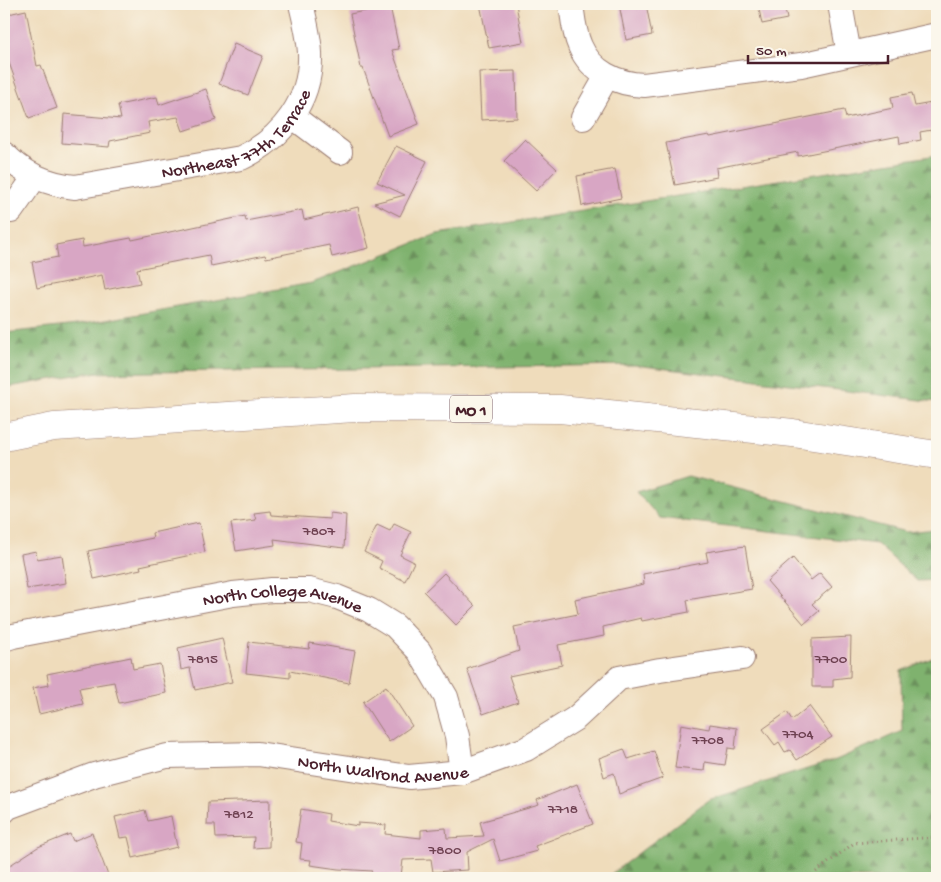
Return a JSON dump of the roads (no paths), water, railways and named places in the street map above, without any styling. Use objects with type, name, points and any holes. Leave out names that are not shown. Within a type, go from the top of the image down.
[{"type":"main road","name":"MO 1","points":[[4,437],[54,427],[355,408],[560,409],[793,433],[937,455]]},
{"type":"street","name":"Northeast 77th Terrace","points":[[4,154],[14,164],[35,177],[49,183],[75,187],[241,158],[265,145],[285,127],[304,93],[310,67],[308,41],[301,4]]},
{"type":"street","points":[[571,4],[580,46],[586,57],[607,76],[630,84],[644,85],[801,65],[937,34]]},
{"type":"street","points":[[840,4],[849,54]]},
{"type":"street","points":[[582,118],[607,76]]},
{"type":"street","points":[[292,116],[340,152]]},
{"type":"street","points":[[11,210],[35,177]]},
{"type":"street","name":"North College Avenue","points":[[4,639],[233,594],[272,590],[310,590],[338,596],[369,610],[395,626],[418,651],[446,698],[457,736],[462,772]]},
{"type":"street","name":"North Walrond Avenue","points":[[4,811],[94,775],[167,756],[258,754],[409,777],[462,772],[526,749],[576,718],[619,678],[742,658]]}]
